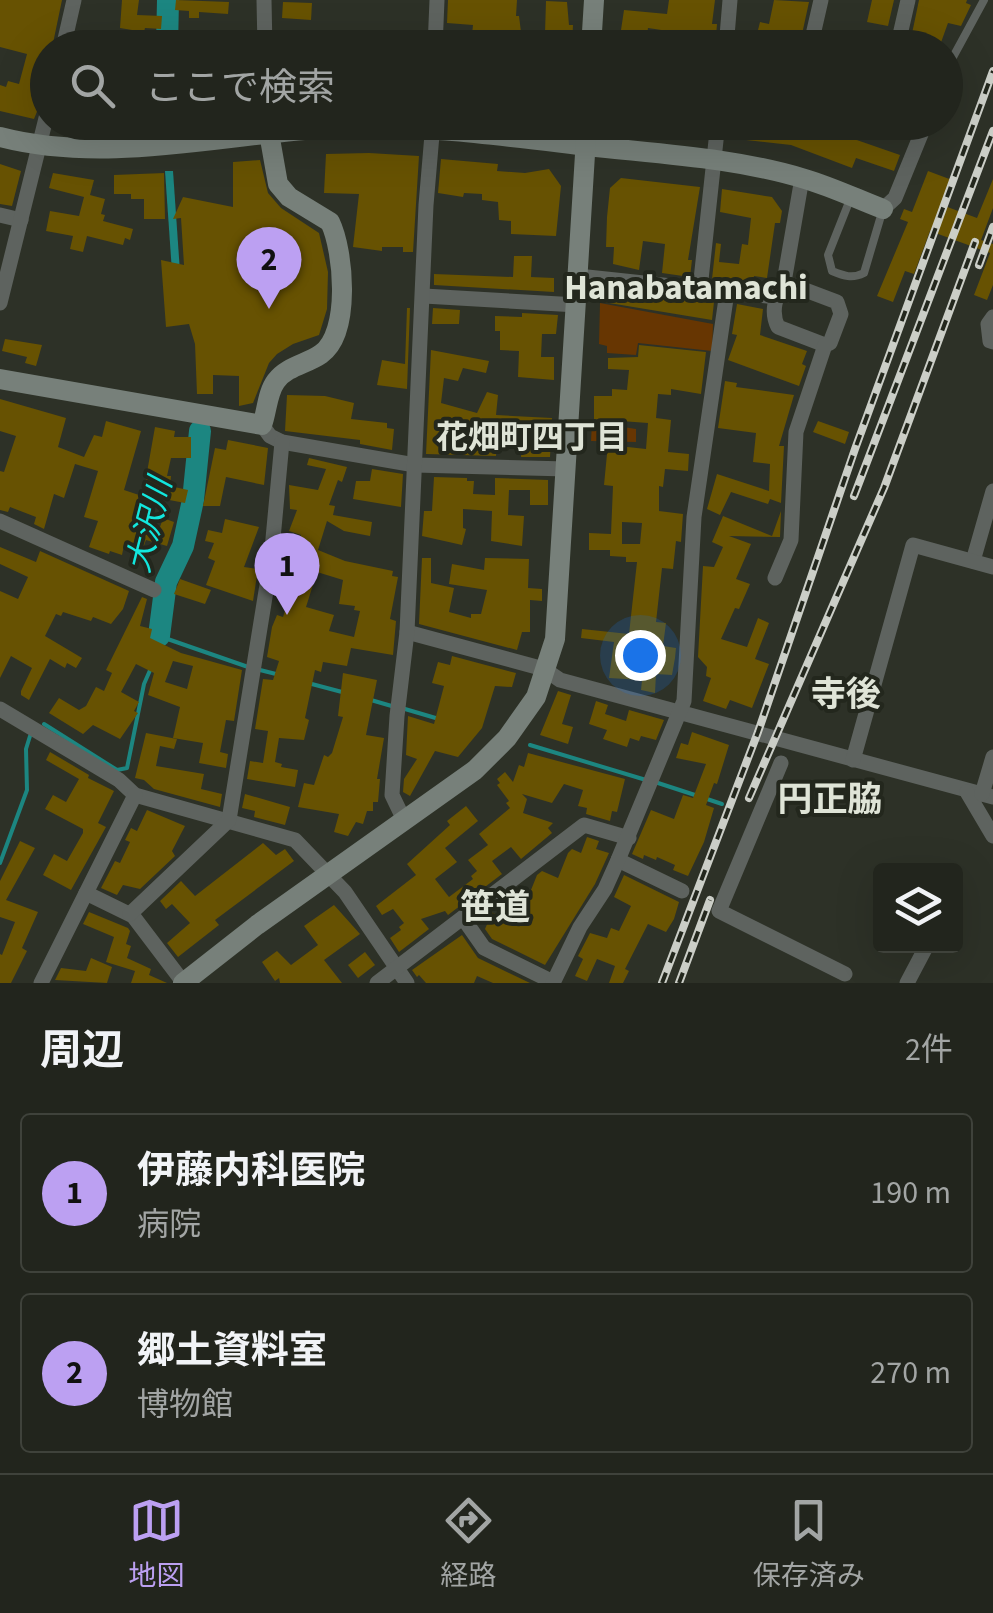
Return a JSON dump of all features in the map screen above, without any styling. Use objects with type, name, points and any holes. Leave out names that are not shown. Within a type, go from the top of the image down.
[{"type":"street","points":[[67,30],[74,0]]},
{"type":"street","points":[[264,0],[265,30]]},
{"type":"street","points":[[436,30],[437,0]]},
{"type":"street","points":[[592,30],[594,0]]},
{"type":"street","points":[[727,30],[730,0]]},
{"type":"street","points":[[814,30],[821,0]]},
{"type":"street","points":[[900,30],[908,0]]},
{"type":"street","points":[[0,137],[39,146],[123,148],[181,140]]},
{"type":"street","points":[[0,303],[40,140]]},
{"type":"street","points":[[262,426],[274,384],[284,372],[321,354],[333,342],[340,323],[341,291],[337,236],[330,222],[289,197],[278,184],[270,140]]},
{"type":"street","points":[[404,820],[392,795],[407,632],[432,140]]},
{"type":"street","points":[[540,140],[714,161],[802,178],[883,209],[896,198],[919,140]]},
{"type":"street","points":[[86,893],[130,914],[183,983],[476,770],[507,738],[536,697],[555,639],[586,140]]},
{"type":"street","points":[[700,289],[716,140]]},
{"type":"street","points":[[802,178],[774,312],[778,327],[826,345]]},
{"type":"street","points":[[0,215],[21,220]]},
{"type":"street","points":[[578,276],[727,292],[780,289],[837,302],[840,314],[796,432],[791,540],[775,578]]},
{"type":"street","points":[[462,918],[484,948],[553,983],[629,838],[684,701],[694,516],[727,292]]},
{"type":"street","points":[[424,296],[577,305]]},
{"type":"street","points":[[993,317],[988,324],[993,342]]},
{"type":"street","points":[[0,379],[262,426],[282,442],[415,465],[567,469]]},
{"type":"street","points":[[130,914],[229,820],[271,560],[282,442]]},
{"type":"street","points":[[973,561],[993,490]]},
{"type":"street","points":[[0,521],[154,590]]},
{"type":"street","points":[[853,760],[912,545],[993,567]]},
{"type":"street","points":[[407,632],[544,669],[560,680],[981,794]]},
{"type":"street","points":[[0,708],[120,780],[136,796],[295,840],[330,874],[407,983]]},
{"type":"street","points":[[993,757],[981,794],[993,836]]},
{"type":"street","points":[[781,764],[719,911],[843,979],[862,983]]},
{"type":"street","points":[[41,983],[136,796]]},
{"type":"street","points":[[377,983],[584,825],[629,838]]},
{"type":"street","points":[[618,860],[682,891]]},
{"type":"street","points":[[907,983],[923,953]]},
{"type":"lane","points":[[963,39],[984,0]]},
{"type":"lane","points":[[851,197],[828,254],[832,271],[850,277],[864,273],[883,209]]},
{"type":"shaded area","points":[[600,303],[713,324],[712,351],[638,343],[636,355],[607,353],[607,346],[599,344]]},
{"type":"shaded area","points":[[592,422],[636,429],[636,442],[591,441]]},
{"type":"water","points":[[165,171],[173,171],[180,272],[172,272]]},
{"type":"building","points":[[0,0],[62,0],[56,30],[30,30],[30,118],[0,111],[0,85],[6,87],[8,81],[19,84],[27,54],[0,47]]},
{"type":"building","points":[[122,0],[139,0],[137,15],[162,16],[161,29],[120,28]]},
{"type":"building","points":[[176,0],[229,2],[228,14],[199,12],[199,18],[189,18],[189,11],[175,10]]},
{"type":"building","points":[[448,0],[517,0],[521,30],[472,30],[473,25],[447,23]]},
{"type":"building","points":[[669,0],[715,0],[712,24],[717,24],[716,30],[621,30],[624,10],[667,14]]},
{"type":"building","points":[[774,0],[809,2],[803,30],[758,30],[760,22],[769,24]]},
{"type":"building","points":[[872,0],[894,0],[888,26],[867,22]]},
{"type":"building","points":[[919,0],[967,0],[971,5],[961,26],[948,23],[945,30],[913,30]]},
{"type":"building","points":[[546,1],[567,2],[569,25],[573,25],[573,30],[545,30]]},
{"type":"building","points":[[283,2],[312,3],[311,20],[282,18]]},
{"type":"building","points":[[746,140],[857,140],[900,155],[894,171],[856,158],[852,168],[791,145]]},
{"type":"building","points":[[326,154],[419,156],[413,252],[403,252],[403,247],[382,247],[382,251],[353,247],[359,194],[324,193]]},
{"type":"building","points":[[441,159],[498,164],[497,171],[525,173],[549,169],[561,186],[556,236],[511,234],[511,221],[499,220],[498,202],[482,200],[482,194],[464,193],[463,197],[438,193]]},
{"type":"building","points":[[260,160],[268,193],[281,208],[319,233],[328,272],[327,309],[319,335],[277,354],[269,363],[253,403],[239,406],[239,376],[213,375],[213,394],[197,394],[195,344],[189,324],[166,327],[161,260],[184,265],[181,218],[173,219],[183,197],[233,207],[233,162]]},
{"type":"building","points":[[0,164],[21,171],[12,206],[0,204]]},
{"type":"building","points":[[928,171],[952,180],[942,205],[977,218],[993,179],[993,208],[981,240],[993,244],[993,285],[987,300],[974,295],[990,253],[930,231],[914,274],[905,271],[893,302],[877,296],[908,222],[900,219],[904,209],[912,212]]},
{"type":"building","points":[[53,173],[94,180],[90,195],[105,199],[103,221],[133,229],[130,240],[125,238],[123,245],[87,236],[83,252],[70,249],[73,236],[46,231],[50,211],[79,216],[84,197],[49,188]]},
{"type":"building","points":[[164,173],[165,219],[144,219],[144,199],[114,194],[114,175]]},
{"type":"building","points":[[621,178],[700,187],[688,260],[692,260],[690,277],[662,273],[665,244],[643,241],[639,270],[613,264],[614,247],[606,247],[607,217],[610,188]]},
{"type":"building","points":[[722,189],[772,197],[782,211],[780,223],[775,223],[767,278],[754,276],[753,283],[712,279],[716,243],[721,244],[719,262],[739,264],[742,244],[748,245],[751,218],[720,212]]},
{"type":"building","points":[[514,256],[532,256],[531,277],[554,278],[554,292],[434,285],[434,274],[513,277]]},
{"type":"building","points":[[606,290],[714,302],[712,320],[603,302]]},
{"type":"building","points":[[737,304],[763,309],[760,335],[807,351],[799,386],[728,360],[737,335],[732,334]]},
{"type":"building","points":[[407,308],[407,389],[377,385],[382,360],[405,364]]},
{"type":"building","points":[[433,308],[460,310],[459,324],[432,324]]},
{"type":"building","points":[[522,313],[558,315],[556,334],[542,334],[541,357],[554,357],[554,380],[518,377],[519,351],[500,350],[495,316],[522,317]]},
{"type":"building","points":[[5,339],[42,345],[36,366],[25,363],[27,357],[2,351]]},
{"type":"building","points":[[639,345],[706,352],[701,394],[671,389],[671,395],[658,394],[656,418],[671,420],[668,452],[689,454],[688,471],[665,469],[663,487],[659,486],[659,511],[683,514],[681,542],[676,541],[673,569],[662,568],[656,622],[666,623],[663,646],[676,648],[675,658],[672,675],[656,674],[655,693],[641,690],[642,680],[609,678],[614,642],[581,638],[582,629],[629,634],[637,562],[610,556],[610,550],[589,550],[589,533],[611,534],[613,486],[604,485],[607,454],[598,453],[600,444],[646,449],[648,423],[594,419],[594,396],[612,396],[612,389],[627,390],[629,370],[608,369],[608,358],[638,357]],"holes":[[[622,522],[642,523],[640,544],[622,544]]]},
{"type":"building","points":[[431,350],[489,361],[486,373],[463,368],[458,381],[444,378],[441,403],[477,413],[487,392],[498,395],[496,415],[552,418],[550,457],[521,457],[522,441],[497,440],[496,456],[426,454]],"holes":[[[451,428],[473,428],[470,449],[451,447]]]},
{"type":"building","points":[[725,381],[737,383],[736,387],[794,395],[779,446],[784,446],[781,503],[770,499],[768,504],[731,492],[720,515],[707,509],[717,474],[769,491],[770,464],[753,462],[756,433],[718,428]]},
{"type":"building","points":[[287,395],[325,396],[354,403],[351,419],[387,423],[387,428],[394,429],[392,450],[360,444],[360,440],[285,431]]},
{"type":"building","points":[[0,399],[66,418],[58,447],[84,457],[94,435],[102,437],[106,421],[141,431],[124,490],[139,495],[132,521],[151,527],[160,527],[163,518],[174,522],[167,546],[146,540],[142,551],[124,545],[122,555],[89,547],[98,521],[84,517],[98,471],[75,464],[64,498],[54,494],[44,529],[34,524],[36,517],[10,507],[8,512],[0,510],[0,471],[4,472],[16,436],[0,431]]},
{"type":"building","points":[[818,421],[849,432],[845,444],[813,432]]},
{"type":"building","points":[[155,427],[175,431],[174,437],[191,437],[191,458],[171,458],[167,476],[171,476],[170,486],[188,490],[185,503],[143,495]]},
{"type":"building","points":[[228,440],[268,448],[264,485],[226,477],[220,506],[203,506],[215,448],[226,450]]},
{"type":"building","points":[[309,458],[347,467],[329,505],[335,506],[333,515],[372,522],[370,536],[344,531],[327,521],[318,550],[345,561],[393,571],[392,576],[398,577],[390,619],[396,621],[393,655],[351,648],[347,666],[323,662],[321,672],[315,670],[304,740],[279,738],[275,762],[298,770],[295,787],[247,779],[250,761],[263,763],[268,731],[255,729],[263,679],[273,680],[279,661],[267,657],[272,627],[277,615],[283,617],[298,570],[291,565],[301,535],[289,531],[297,510],[290,509],[289,485],[318,490],[326,469],[307,465]],"holes":[[[317,572],[343,580],[339,604],[355,606],[354,610],[360,611],[354,637],[329,631],[334,615],[306,607]]]},
{"type":"building","points":[[372,469],[403,474],[401,507],[353,499],[356,481],[370,481]]},
{"type":"building","points":[[434,477],[467,478],[474,481],[473,494],[495,495],[495,478],[548,480],[548,505],[530,505],[530,490],[509,490],[508,515],[524,516],[522,546],[491,541],[492,511],[463,509],[466,529],[462,545],[422,536],[424,511],[432,511]]},
{"type":"building","points":[[781,511],[780,537],[729,536],[751,544],[736,579],[750,584],[721,639],[747,647],[758,618],[769,623],[755,659],[769,664],[752,708],[730,700],[726,709],[703,701],[711,678],[706,676],[707,667],[698,657],[703,566],[714,567],[723,547],[712,542],[723,516],[772,536]]},
{"type":"building","points":[[225,519],[259,527],[244,567],[258,569],[253,601],[206,585],[215,561],[208,558],[214,543],[205,541],[208,530],[222,533]]},
{"type":"building","points":[[0,547],[36,562],[40,551],[129,591],[123,609],[111,624],[93,617],[91,621],[63,612],[61,616],[56,614],[45,636],[82,658],[76,668],[67,663],[65,668],[50,659],[29,700],[21,691],[32,668],[11,656],[0,678],[0,591],[18,599],[28,577],[0,564]]},
{"type":"building","points":[[422,558],[431,558],[431,583],[454,588],[449,612],[471,618],[471,614],[481,614],[487,590],[449,584],[452,564],[484,570],[485,558],[529,559],[528,588],[542,589],[542,601],[530,600],[530,632],[522,632],[517,650],[419,624]]},
{"type":"building","points":[[180,579],[211,590],[205,604],[174,594]]},
{"type":"building","points":[[142,597],[147,599],[140,626],[152,629],[150,638],[181,653],[242,670],[234,721],[226,720],[220,752],[228,754],[226,768],[199,763],[203,743],[173,738],[180,707],[148,695],[154,673],[136,664],[121,692],[139,702],[134,711],[138,713],[120,739],[93,725],[83,734],[49,713],[59,698],[79,710],[86,706],[96,687],[104,691],[112,673],[106,670]],"holes":[[[173,661],[193,666],[187,689],[165,682]]]},
{"type":"building","points":[[452,656],[516,673],[512,687],[495,686],[482,728],[458,757],[435,751],[410,796],[403,792],[404,779],[417,759],[406,755],[408,716],[434,724],[444,686],[432,683],[438,662],[450,665]]},
{"type":"building","points":[[343,673],[377,680],[366,735],[384,738],[377,779],[378,802],[373,802],[373,811],[367,811],[363,824],[356,822],[348,836],[334,832],[339,814],[298,807],[304,783],[314,785],[324,755],[332,753],[343,717],[338,716]]},
{"type":"building","points":[[558,691],[571,695],[562,724],[573,727],[568,744],[540,735]]},
{"type":"building","points":[[596,701],[608,705],[605,714],[626,721],[629,710],[664,720],[656,740],[630,738],[627,747],[603,739],[607,730],[589,724]]},
{"type":"building","points":[[692,732],[729,745],[706,805],[714,808],[704,842],[688,876],[657,857],[656,860],[644,855],[643,859],[632,854],[651,810],[674,819],[683,795],[693,798],[706,764],[676,758],[681,743],[688,745]]},
{"type":"building","points":[[146,733],[177,739],[174,749],[160,746],[156,766],[204,774],[201,789],[222,794],[220,807],[154,789],[135,778]]},
{"type":"building","points":[[50,752],[114,791],[98,823],[106,827],[71,890],[43,875],[54,854],[67,861],[83,833],[83,829],[45,809],[53,795],[66,802],[79,779],[46,760]]},
{"type":"building","points":[[528,753],[625,779],[617,812],[612,811],[610,821],[586,814],[587,808],[578,806],[583,790],[564,784],[552,803],[522,794],[527,799],[523,813],[553,823],[548,828],[552,833],[521,859],[511,847],[492,861],[502,874],[448,915],[445,911],[421,919],[429,929],[399,952],[390,938],[404,923],[393,909],[382,915],[376,906],[416,875],[407,864],[466,806],[478,821],[445,848],[457,862],[435,879],[449,897],[473,879],[471,876],[477,871],[468,860],[488,845],[479,834],[510,808],[497,779],[505,772],[513,782]]},
{"type":"building","points":[[245,794],[290,807],[285,825],[254,817],[255,811],[242,808]]},
{"type":"building","points":[[147,810],[185,826],[172,851],[175,856],[140,889],[123,885],[117,895],[101,888],[115,861],[120,863],[130,842],[125,840],[131,828],[137,831]]},
{"type":"building","points":[[587,837],[599,841],[596,849],[609,853],[595,884],[545,965],[492,939],[485,929],[488,922],[482,919],[484,916],[489,911],[517,925],[532,896],[529,895],[537,875],[542,871],[558,878],[568,853],[572,849],[581,853]]},
{"type":"building","points":[[20,841],[35,848],[6,900],[38,912],[22,948],[27,951],[11,983],[0,983],[0,954],[15,922],[0,917],[0,881]]},
{"type":"building","points":[[263,843],[276,855],[285,849],[294,861],[215,920],[219,925],[178,957],[167,943],[190,923],[172,904],[166,909],[160,901],[181,881],[195,896]]},
{"type":"building","points":[[624,875],[679,902],[674,919],[666,932],[648,924],[625,969],[629,971],[623,983],[609,983],[615,966],[597,959],[587,981],[575,976],[583,959],[578,956],[590,933],[607,938],[611,928],[619,931],[631,906],[614,897]]},
{"type":"building","points":[[334,905],[360,934],[324,960],[342,983],[280,983],[279,978],[275,981],[262,962],[277,951],[291,965],[318,945],[304,926]]},
{"type":"building","points":[[89,912],[128,928],[126,944],[131,946],[127,958],[151,969],[149,975],[167,983],[131,983],[135,971],[106,962],[114,937],[83,924]]},
{"type":"building","points":[[462,935],[478,958],[530,983],[493,983],[477,976],[474,983],[426,983],[417,977],[412,970]]},
{"type":"building","points":[[365,952],[375,965],[358,978],[348,965]]},
{"type":"building","points":[[91,958],[112,967],[107,983],[55,980],[61,968],[86,971]]},
{"type":"waterway","name":"大沢川","points":[[167,30],[168,0]]},
{"type":"waterway","name":"大沢川","points":[[159,636],[166,582],[183,546],[193,500],[200,431]]},
{"type":"waterway","points":[[158,644],[159,636],[251,668]]},
{"type":"waterway","points":[[44,724],[117,770],[127,768],[144,684],[151,668]]},
{"type":"waterway","points":[[260,670],[280,675]]},
{"type":"waterway","points":[[308,683],[342,692]]},
{"type":"waterway","points":[[371,700],[395,707]]},
{"type":"waterway","points":[[405,709],[439,719]]},
{"type":"waterway","points":[[0,863],[27,790],[26,749],[30,736]]},
{"type":"waterway","points":[[530,745],[646,780]]},
{"type":"waterway","points":[[655,782],[698,796]]},
{"type":"waterway","points":[[707,799],[722,804]]},
{"type":"railway","points":[[662,983],[758,732],[855,449],[993,71]]},
{"type":"railway","points":[[854,496],[993,131]]},
{"type":"railway","points":[[979,265],[993,227]]},
{"type":"railway","points":[[749,798],[884,488],[975,242]]},
{"type":"railway","points":[[679,983],[710,900]]},
{"type":"place","name":"郷土資料室","points":[[269,309]]},
{"type":"place","name":"伊藤内科医院","points":[[287,615]]},
{"type":"district","name":"Hanabatamachi","points":[[686,287]]},
{"type":"district","name":"花畑町四丁目","points":[[532,437]]},
{"type":"district","name":"寺後","points":[[846,694]]},
{"type":"district","name":"円正脇","points":[[830,799]]},
{"type":"district","name":"笹道","points":[[495,907]]}]
